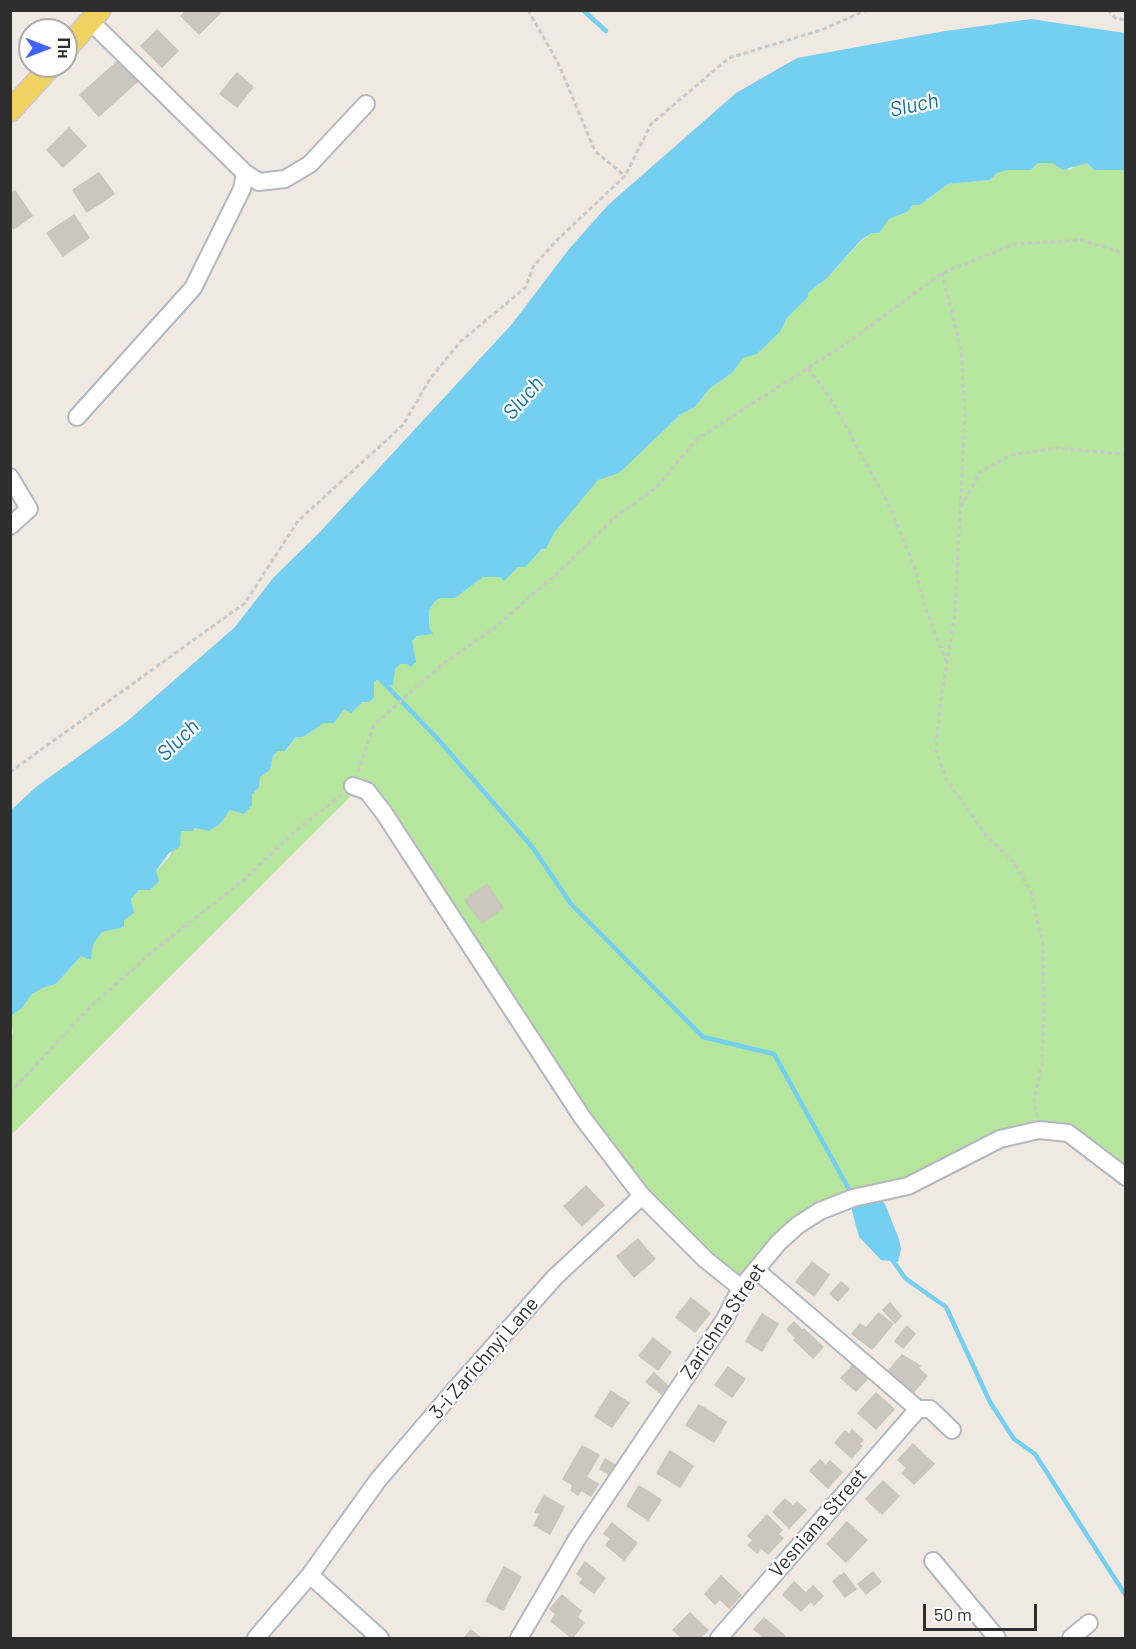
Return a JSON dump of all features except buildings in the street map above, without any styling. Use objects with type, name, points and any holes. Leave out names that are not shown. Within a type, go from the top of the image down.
[{"type":"main road","points":[[78,35],[95,16]]},
{"type":"main road","points":[[10,111],[40,78]]},
{"type":"street","points":[[95,16],[245,173],[259,182],[285,179],[310,164],[366,104]]},
{"type":"street","points":[[77,417],[192,288],[242,189],[245,173]]},
{"type":"street","points":[[10,477],[28,509],[10,526]]},
{"type":"street","points":[[353,786],[367,791],[384,813],[582,1117],[642,1196],[706,1260],[741,1288]]},
{"type":"street","name":"Zarichna Street","points":[[526,1636],[577,1539],[725,1319],[741,1288],[785,1237],[820,1211],[853,1198],[908,1186],[999,1139],[1039,1130],[1068,1133],[1125,1177]]},
{"type":"street","name":"3-i Zarichnyi Lane","points":[[256,1638],[310,1575],[378,1480],[453,1392],[555,1277],[642,1196]]},
{"type":"street","points":[[756,1270],[918,1409],[930,1409],[952,1431]]},
{"type":"street","name":"Vesniana Street","points":[[718,1638],[918,1409]]},
{"type":"street","points":[[933,1561],[997,1638]]},
{"type":"street","points":[[310,1575],[380,1638]]},
{"type":"street","points":[[1071,1638],[1089,1623]]},
{"type":"path","points":[[528,10],[558,63],[595,151],[625,176]]},
{"type":"path","points":[[10,772],[245,603],[298,521],[403,425],[430,379],[460,342],[526,287],[533,267],[556,241],[625,176],[651,124],[729,58],[821,30],[867,10]]},
{"type":"path","points":[[1108,10],[1115,18],[1125,20]]},
{"type":"path","points":[[10,1093],[87,1010],[152,952],[245,879],[295,831],[353,786],[374,725],[412,690],[494,628],[562,569],[613,519],[658,486],[697,440],[807,368],[942,273],[1015,244],[1082,240],[1125,254]]},
{"type":"path","points":[[942,273],[961,349],[965,376],[955,613],[936,751],[947,781],[987,836],[1013,861],[1031,892],[1043,945],[1042,1064],[1034,1100],[1039,1130]]},
{"type":"path","points":[[807,368],[831,399],[890,507],[914,566],[925,607],[947,662]]},
{"type":"path","points":[[961,508],[981,471],[1011,456],[1056,448],[1125,454]]},
{"type":"green space","points":[[1038,163],[1052,163],[1070,170],[1080,163],[1087,163],[1094,170],[1125,170],[1125,1177],[1092,1150],[1039,1130],[908,1186],[820,1211],[741,1288],[642,1196],[367,780],[11,1135],[10,1036],[13,1034],[11,1016],[22,1008],[32,994],[56,984],[102,932],[124,920],[131,899],[169,857],[181,831],[220,824],[230,810],[252,794],[259,777],[270,770],[273,756],[278,751],[286,751],[296,737],[303,737],[344,709],[374,697],[374,683],[400,664],[407,664],[412,641],[429,627],[429,610],[435,601],[442,598],[455,598],[483,577],[500,577],[504,580],[518,567],[525,566],[542,549],[546,549],[554,533],[598,479],[619,472],[681,414],[695,407],[709,389],[733,372],[743,358],[757,354],[780,332],[787,318],[807,297],[808,293],[827,278],[862,240],[872,233],[879,232],[889,219],[907,212],[913,205],[920,205],[948,184],[990,180],[997,173],[1007,170],[1031,170]]},
{"type":"water","name":"Sluch","points":[[1031,19],[1125,33],[1125,170],[1094,170],[1087,163],[1063,170],[1052,163],[1038,163],[1031,170],[1007,170],[997,173],[990,180],[948,184],[920,205],[913,205],[907,212],[889,219],[879,233],[872,233],[862,239],[827,278],[808,293],[808,297],[787,318],[780,332],[757,354],[743,358],[733,372],[709,389],[695,407],[681,414],[619,473],[598,480],[554,533],[546,549],[542,549],[525,567],[518,567],[504,581],[500,577],[483,577],[455,598],[442,598],[435,601],[429,610],[429,627],[433,634],[417,636],[412,641],[416,662],[410,667],[407,664],[400,664],[395,669],[393,685],[386,685],[379,678],[374,683],[374,697],[369,702],[362,702],[351,713],[344,709],[334,723],[324,723],[303,737],[296,737],[285,751],[278,751],[273,756],[270,770],[260,777],[259,787],[252,794],[252,805],[244,814],[230,810],[220,824],[209,831],[195,828],[192,831],[181,831],[180,847],[169,853],[156,871],[159,881],[150,890],[139,890],[131,899],[134,913],[124,920],[124,927],[102,932],[93,944],[91,960],[81,956],[56,984],[32,994],[22,1008],[11,1016],[11,810],[36,787],[125,723],[234,628],[274,577],[319,533],[512,324],[569,249],[608,205],[736,93],[797,58],[939,32]]},
{"type":"water","points":[[878,1197],[885,1204],[899,1239],[901,1249],[898,1262],[881,1260],[859,1237],[851,1207]]},
{"type":"waterway","points":[[583,10],[606,31]]},
{"type":"waterway","points":[[379,678],[436,737],[533,848],[571,904],[703,1037],[774,1054],[850,1191]]},
{"type":"waterway","points":[[891,1258],[905,1278],[946,1307],[990,1402],[1014,1439],[1035,1454],[1126,1596]]}]
